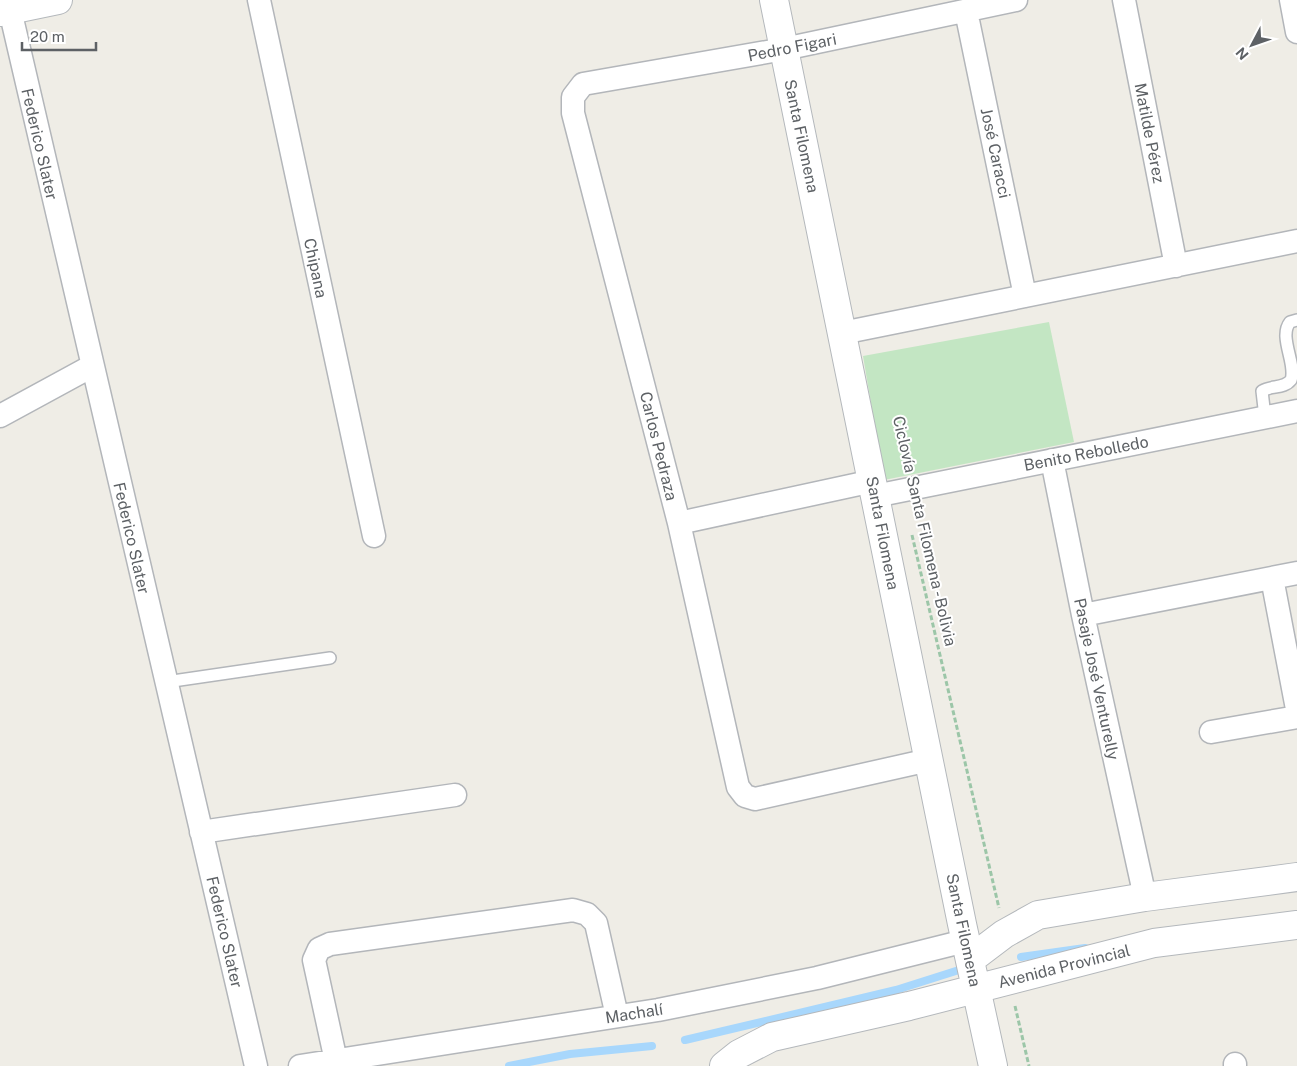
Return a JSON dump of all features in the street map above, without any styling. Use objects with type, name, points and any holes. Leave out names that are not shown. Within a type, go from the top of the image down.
[{"type":"street","points":[[5,11],[58,0]]},
{"type":"street","name":"Chipana","points":[[259,0],[374,536]]},
{"type":"street","name":"Santa Filomena","points":[[774,0],[968,950],[994,1066]]},
{"type":"street","name":"Pedro Figari","points":[[573,96],[583,84],[784,49],[1016,0]]},
{"type":"street","name":"Matilde Pérez","points":[[1124,0],[1176,266]]},
{"type":"street","points":[[1291,0],[1297,32]]},
{"type":"street","name":"Federico Slater","points":[[5,11],[92,366],[256,1066]]},
{"type":"street","name":"José Caracci","points":[[966,11],[1026,296]]},
{"type":"street","name":"Carlos Pedraza","points":[[573,96],[573,113],[679,523],[738,787],[745,796],[755,799],[930,760]]},
{"type":"street","points":[[842,333],[1297,241]]},
{"type":"street","points":[[0,416],[92,366]]},
{"type":"street","name":"Benito Rebolledo","points":[[679,523],[1052,460],[1297,411]]},
{"type":"street","name":"Pasaje José Venturelly","points":[[1052,460],[1083,615],[1145,897]]},
{"type":"street","points":[[1083,615],[1297,573]]},
{"type":"street","points":[[1272,578],[1297,709]]},
{"type":"street","points":[[1211,732],[1297,717]]},
{"type":"street","points":[[201,832],[455,795]]},
{"type":"street","points":[[968,950],[1004,934],[1038,915],[1145,897],[1297,877]]},
{"type":"street","points":[[336,1061],[314,960],[320,949],[330,944],[573,910],[587,914],[596,923],[617,1016]]},
{"type":"street","name":"Avenida Provincial","points":[[724,1066],[753,1056],[772,1037],[909,1006],[1154,943],[1297,925]]},
{"type":"street","name":"Machalí","points":[[300,1066],[617,1016],[968,950]]},
{"type":"lane","points":[[1265,417],[1262,391],[1284,386],[1291,380],[1295,371],[1287,329],[1290,322],[1297,320]]},
{"type":"lane","points":[[166,682],[330,658]]},
{"type":"path","name":"Ciclovía Santa Filomena - Bolivia","points":[[910,529],[986,848],[1004,934]]},
{"type":"path","points":[[1010,980],[1029,1066]]},
{"type":"green space","points":[[1049,322],[1074,442],[884,480],[863,356]]},
{"type":"waterway","points":[[1021,957],[1085,948]]},
{"type":"waterway","points":[[685,1040],[896,990],[959,970]]},
{"type":"waterway","points":[[509,1066],[570,1054],[652,1046]]}]
